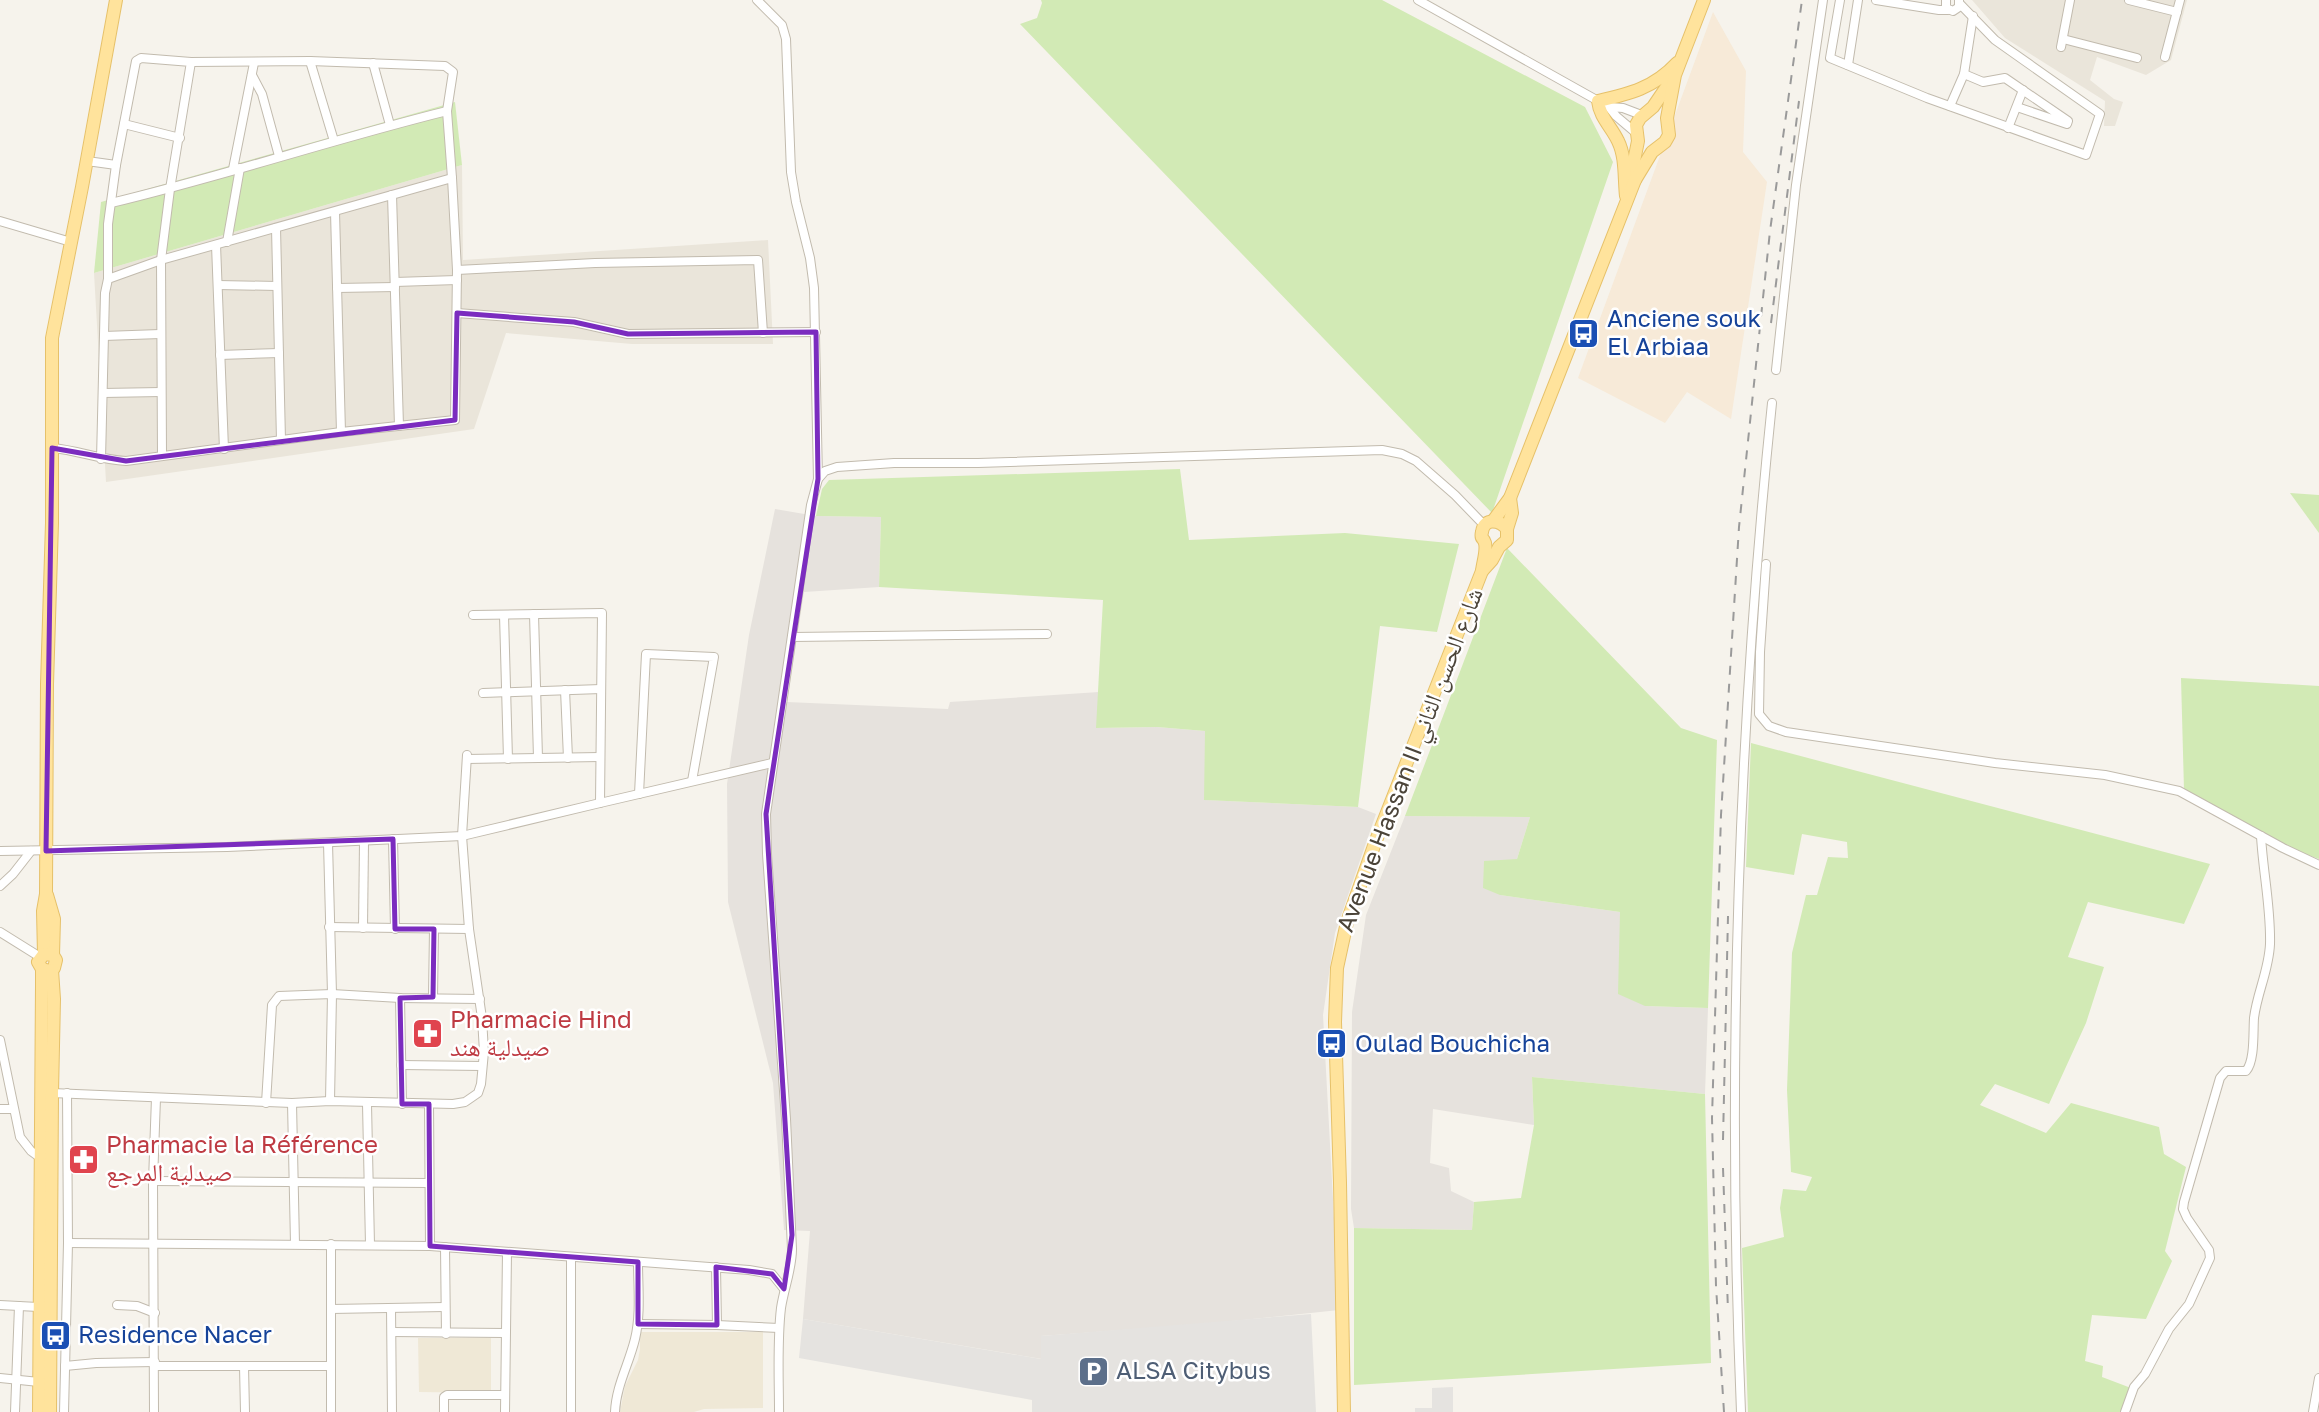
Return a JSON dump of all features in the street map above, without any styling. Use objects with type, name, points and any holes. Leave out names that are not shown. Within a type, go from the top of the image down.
[{"type":"main road","points":[[50,1412],[46,961],[54,919],[46,894],[46,851],[52,338],[116,0]]},
{"type":"main road","points":[[1510,498],[1512,513],[1507,540],[1499,547],[1491,547],[1485,543],[1482,536],[1510,498],[1634,180],[1658,146],[1667,138],[1675,75],[1704,0]]},
{"type":"main road","points":[[1626,200],[1621,147],[1600,114],[1603,104],[1648,87],[1668,73],[1682,58]]},
{"type":"main road","points":[[1634,180],[1638,121],[1675,75]]},
{"type":"main road","points":[[1645,115],[1659,114],[1668,123]]},
{"type":"main road","points":[[1637,135],[1646,145],[1658,146]]},
{"type":"main road","points":[[1489,523],[1502,523],[1507,529]]},
{"type":"main road","name":"Avenue Hassan II شارع الحسن الثاني","points":[[1344,1412],[1334,1012],[1340,955],[1347,922],[1375,843],[1482,571],[1485,543]]},
{"type":"main road","name":"Avenue Hassan II شارع الحسن الثاني","points":[[1482,571],[1499,547]]},
{"type":"main road","points":[[39,1412],[38,1307],[52,1093],[54,999],[46,961]]},
{"type":"street","points":[[757,0],[782,25],[786,38],[791,172],[813,271],[816,332],[818,479],[811,505],[766,814],[792,1249],[779,1328],[779,1412]]},
{"type":"street","points":[[1418,0],[1603,104],[1637,135]]},
{"type":"street","points":[[1776,370],[1803,131],[1823,0]]},
{"type":"street","points":[[1840,0],[1830,58],[2008,128],[2086,155],[2100,114],[1995,40],[1960,2],[1956,10],[1939,10],[1876,0]]},
{"type":"street","points":[[1848,65],[1858,0]]},
{"type":"street","points":[[1946,0],[1948,10]]},
{"type":"street","points":[[2070,0],[2062,43],[2137,58]]},
{"type":"street","points":[[2129,0],[2177,12]]},
{"type":"street","points":[[2165,57],[2180,0]]},
{"type":"street","points":[[1950,106],[1964,74],[1973,16]]},
{"type":"street","points":[[52,448],[101,459],[126,461],[224,450],[341,432],[455,420],[457,270],[447,111],[453,72],[448,67],[310,61],[254,64],[136,61],[116,165],[108,224],[101,459]]},
{"type":"street","points":[[310,61],[334,141]]},
{"type":"street","points":[[162,456],[161,260],[191,62]]},
{"type":"street","points":[[373,63],[390,125]]},
{"type":"street","points":[[226,242],[254,64]]},
{"type":"street","points":[[1964,74],[1983,82],[2005,78],[2068,121],[2067,124],[2017,107]]},
{"type":"street","points":[[252,75],[262,94],[278,156]]},
{"type":"street","points":[[2008,128],[2023,90]]},
{"type":"street","points":[[1603,104],[1645,115]]},
{"type":"street","points":[[111,203],[447,111]]},
{"type":"street","points":[[124,124],[180,138]]},
{"type":"street","points":[[87,161],[116,165]]},
{"type":"street","points":[[108,279],[161,260],[452,178]]},
{"type":"street","points":[[392,195],[399,426]]},
{"type":"street","points":[[335,212],[341,432]]},
{"type":"street","points":[[0,221],[71,242]]},
{"type":"street","points":[[276,228],[281,440]]},
{"type":"street","points":[[216,244],[224,450]]},
{"type":"street","points":[[457,270],[595,263],[758,260],[763,334]]},
{"type":"street","points":[[337,288],[457,280]]},
{"type":"street","points":[[218,285],[277,286]]},
{"type":"street","points":[[457,313],[574,321],[628,334],[816,332]]},
{"type":"street","points":[[104,336],[160,334]]},
{"type":"street","points":[[220,355],[279,353]]},
{"type":"street","points":[[103,393],[161,392]]},
{"type":"street","points":[[1741,1412],[1735,1269],[1736,941],[1742,774],[1772,403]]},
{"type":"street","points":[[818,479],[831,468],[864,465],[1382,450],[1402,454],[1416,461],[1489,523]]},
{"type":"street","points":[[1766,564],[1759,714],[1769,726],[1808,736],[1995,763],[2105,775],[2163,786],[2179,791],[2319,865]]},
{"type":"street","points":[[473,615],[602,613],[600,803]]},
{"type":"street","points":[[534,614],[538,758]]},
{"type":"street","points":[[505,615],[508,758]]},
{"type":"street","points":[[792,637],[1047,634]]},
{"type":"street","points":[[639,794],[646,654],[714,657],[692,781]]},
{"type":"street","points":[[483,693],[601,689]]},
{"type":"street","points":[[565,690],[568,758]]},
{"type":"street","points":[[52,1093],[266,1103],[331,1101],[367,1104],[453,1104],[472,1098],[478,1093],[481,1084],[483,1035],[469,929],[462,836],[467,757],[600,757]]},
{"type":"street","points":[[0,852],[364,842],[462,836],[772,763]]},
{"type":"street","points":[[2125,1412],[2134,1387],[2146,1374],[2169,1329],[2190,1302],[2210,1258],[2209,1250],[2191,1226],[2185,1213],[2184,1202],[2220,1078],[2226,1071],[2246,1071],[2251,1063],[2255,1010],[2270,946],[2261,836]]},
{"type":"street","points":[[393,839],[395,929]]},
{"type":"street","points":[[328,842],[332,994],[331,1101]]},
{"type":"street","points":[[363,928],[364,842]]},
{"type":"street","points":[[0,886],[31,851]]},
{"type":"street","points":[[329,928],[469,929]]},
{"type":"street","points":[[432,997],[434,929]]},
{"type":"street","points":[[0,932],[46,961]]},
{"type":"street","points":[[266,1103],[272,1005],[279,996],[332,994],[480,999]]},
{"type":"street","points":[[400,998],[402,1104]]},
{"type":"street","points":[[0,1040],[20,1137],[31,1151],[46,1160]]},
{"type":"street","points":[[401,1065],[482,1066]]},
{"type":"street","points":[[64,1412],[68,1243],[67,1093]]},
{"type":"street","points":[[154,1412],[153,1181],[156,1098]]},
{"type":"street","points":[[292,1103],[295,1244]]},
{"type":"street","points":[[367,1104],[370,1245]]},
{"type":"street","points":[[429,1104],[430,1246]]},
{"type":"street","points":[[0,1109],[13,1109]]},
{"type":"street","points":[[153,1181],[429,1183]]},
{"type":"street","points":[[68,1243],[430,1246],[716,1267],[772,1274],[784,1289]]},
{"type":"street","points":[[331,1244],[331,1412]]},
{"type":"street","points":[[445,1247],[446,1334]]},
{"type":"street","points":[[505,1412],[507,1252]]},
{"type":"street","points":[[571,1258],[571,1412]]},
{"type":"street","points":[[615,1412],[616,1395],[638,1324],[638,1262]]},
{"type":"street","points":[[716,1267],[717,1325]]},
{"type":"street","points":[[0,1305],[38,1307]]},
{"type":"street","points":[[117,1305],[131,1305],[155,1313]]},
{"type":"street","points":[[15,1412],[19,1306]]},
{"type":"street","points":[[331,1308],[445,1307]]},
{"type":"street","points":[[391,1308],[392,1412]]},
{"type":"street","points":[[638,1324],[779,1328]]},
{"type":"street","points":[[392,1332],[505,1333]]},
{"type":"street","points":[[65,1366],[96,1363],[331,1366]]},
{"type":"street","points":[[244,1366],[245,1412]]},
{"type":"street","points":[[0,1378],[39,1382]]},
{"type":"street","points":[[2314,1412],[2319,1378]]},
{"type":"street","points":[[444,1412],[444,1397],[447,1395],[505,1395]]},
{"type":"highlighted area","points":[[457,313],[574,322],[628,334],[816,332],[818,479],[766,814],[792,1235],[784,1289],[772,1274],[716,1267],[717,1325],[638,1324],[638,1262],[430,1246],[429,1104],[402,1104],[400,998],[433,997],[434,929],[395,929],[393,839],[46,851],[52,448],[126,461],[455,420]]},
{"type":"shaded area","points":[[1972,0],[2187,0],[2171,60],[2146,75],[2097,57],[2090,80],[2114,99],[2123,102],[2115,126],[2104,126],[2105,101],[2005,38]]},
{"type":"shaded area","points":[[1713,12],[1746,71],[1743,152],[1767,182],[1731,419],[1687,392],[1665,423],[1578,378]]},
{"type":"shaded area","points":[[462,165],[463,260],[768,240],[773,344],[632,344],[506,333],[474,429],[106,482],[94,273]]},
{"type":"shaded area","points":[[775,509],[816,516],[881,517],[879,587],[804,592],[787,702],[948,709],[950,702],[1099,692],[1097,728],[1157,727],[1205,731],[1205,800],[1358,807],[1376,814],[1335,933],[1323,1015],[1339,1310],[1204,1324],[1041,1336],[1042,1359],[803,1319],[810,1231],[784,1230],[773,1083],[728,902],[727,784],[749,635]]},
{"type":"shaded area","points":[[1405,816],[1530,817],[1517,859],[1500,895],[1620,912],[1645,1006],[1708,1008],[1705,1094],[1532,1077],[1534,1125],[1433,1109],[1430,1163],[1449,1168],[1451,1191],[1474,1202],[1472,1230],[1354,1228],[1351,1209],[1352,1012],[1366,915]]},
{"type":"shaded area","name":"ALSA Citybus","points":[[1311,1314],[1316,1412],[1032,1412],[1032,1400],[799,1358],[803,1319],[1041,1359],[1041,1336]]},
{"type":"shaded area","points":[[640,1332],[763,1332],[763,1408],[620,1412],[625,1386],[638,1360]]},
{"type":"shaded area","points":[[418,1338],[491,1338],[491,1393],[419,1392]]},
{"type":"shaded area","points":[[1453,1387],[1453,1412],[1415,1412],[1415,1408],[1432,1408],[1432,1388]]},
{"type":"green space","points":[[1041,0],[1382,0],[1585,107],[1613,162],[1492,513],[1020,24],[1037,18]]},
{"type":"green space","points":[[455,102],[462,165],[94,273],[101,202]]},
{"type":"green space","points":[[1180,469],[1189,540],[1345,533],[1459,544],[1437,632],[1380,626],[1358,807],[1204,800],[1205,731],[1157,727],[1096,728],[1103,600],[879,587],[881,517],[816,516],[822,489],[829,480]]},
{"type":"green space","points":[[2290,493],[2319,495],[2319,533]]},
{"type":"green space","points":[[1507,548],[1681,728],[1717,740],[1708,1008],[1645,1006],[1618,994],[1620,912],[1500,895],[1483,888],[1484,861],[1517,859],[1530,817],[1405,816]]},
{"type":"green space","points":[[2181,678],[2319,686],[2319,859],[2292,849],[2184,790]]},
{"type":"green space","points":[[1751,743],[2210,864],[2184,924],[2088,902],[2068,957],[2104,967],[2086,1023],[2049,1104],[1995,1084],[1980,1105],[2046,1133],[2071,1103],[2159,1127],[2164,1154],[2186,1167],[2165,1251],[2172,1261],[2146,1319],[2092,1315],[2085,1361],[2103,1366],[2102,1377],[2131,1388],[2122,1412],[1748,1412],[1742,1248],[1784,1237],[1780,1208],[1783,1189],[1806,1191],[1812,1177],[1791,1172],[1787,1090],[1792,953],[1806,895],[1817,895],[1828,857],[1848,858],[1847,842],[1802,834],[1794,875],[1746,867]]},
{"type":"green space","points":[[1532,1077],[1705,1094],[1711,1363],[1354,1385],[1354,1228],[1472,1230],[1474,1202],[1521,1198],[1534,1125]]},
{"type":"railway","points":[[1724,1412],[1716,1286],[1712,1118],[1721,815],[1739,527],[1770,231],[1802,0]]},
{"type":"railway","points":[[1771,323],[1799,101]]},
{"type":"railway","points":[[1723,1140],[1728,916]]},
{"type":"railway","points":[[1723,1168],[1728,1311]]},
{"type":"place","name":"Anciene souk El Arbiaa","points":[[1584,333]]},
{"type":"place","name":"Pharmacie Hind صيدلية هند","points":[[427,1034]]},
{"type":"place","name":"Oulad Bouchicha","points":[[1332,1044]]},
{"type":"place","name":"Pharmacie la Référence صيدلية المرجع","points":[[83,1159]]},
{"type":"place","name":"Residence Nacer","points":[[55,1335]]},
{"type":"place","name":"ALSA Citybus","points":[[1093,1371]]}]
